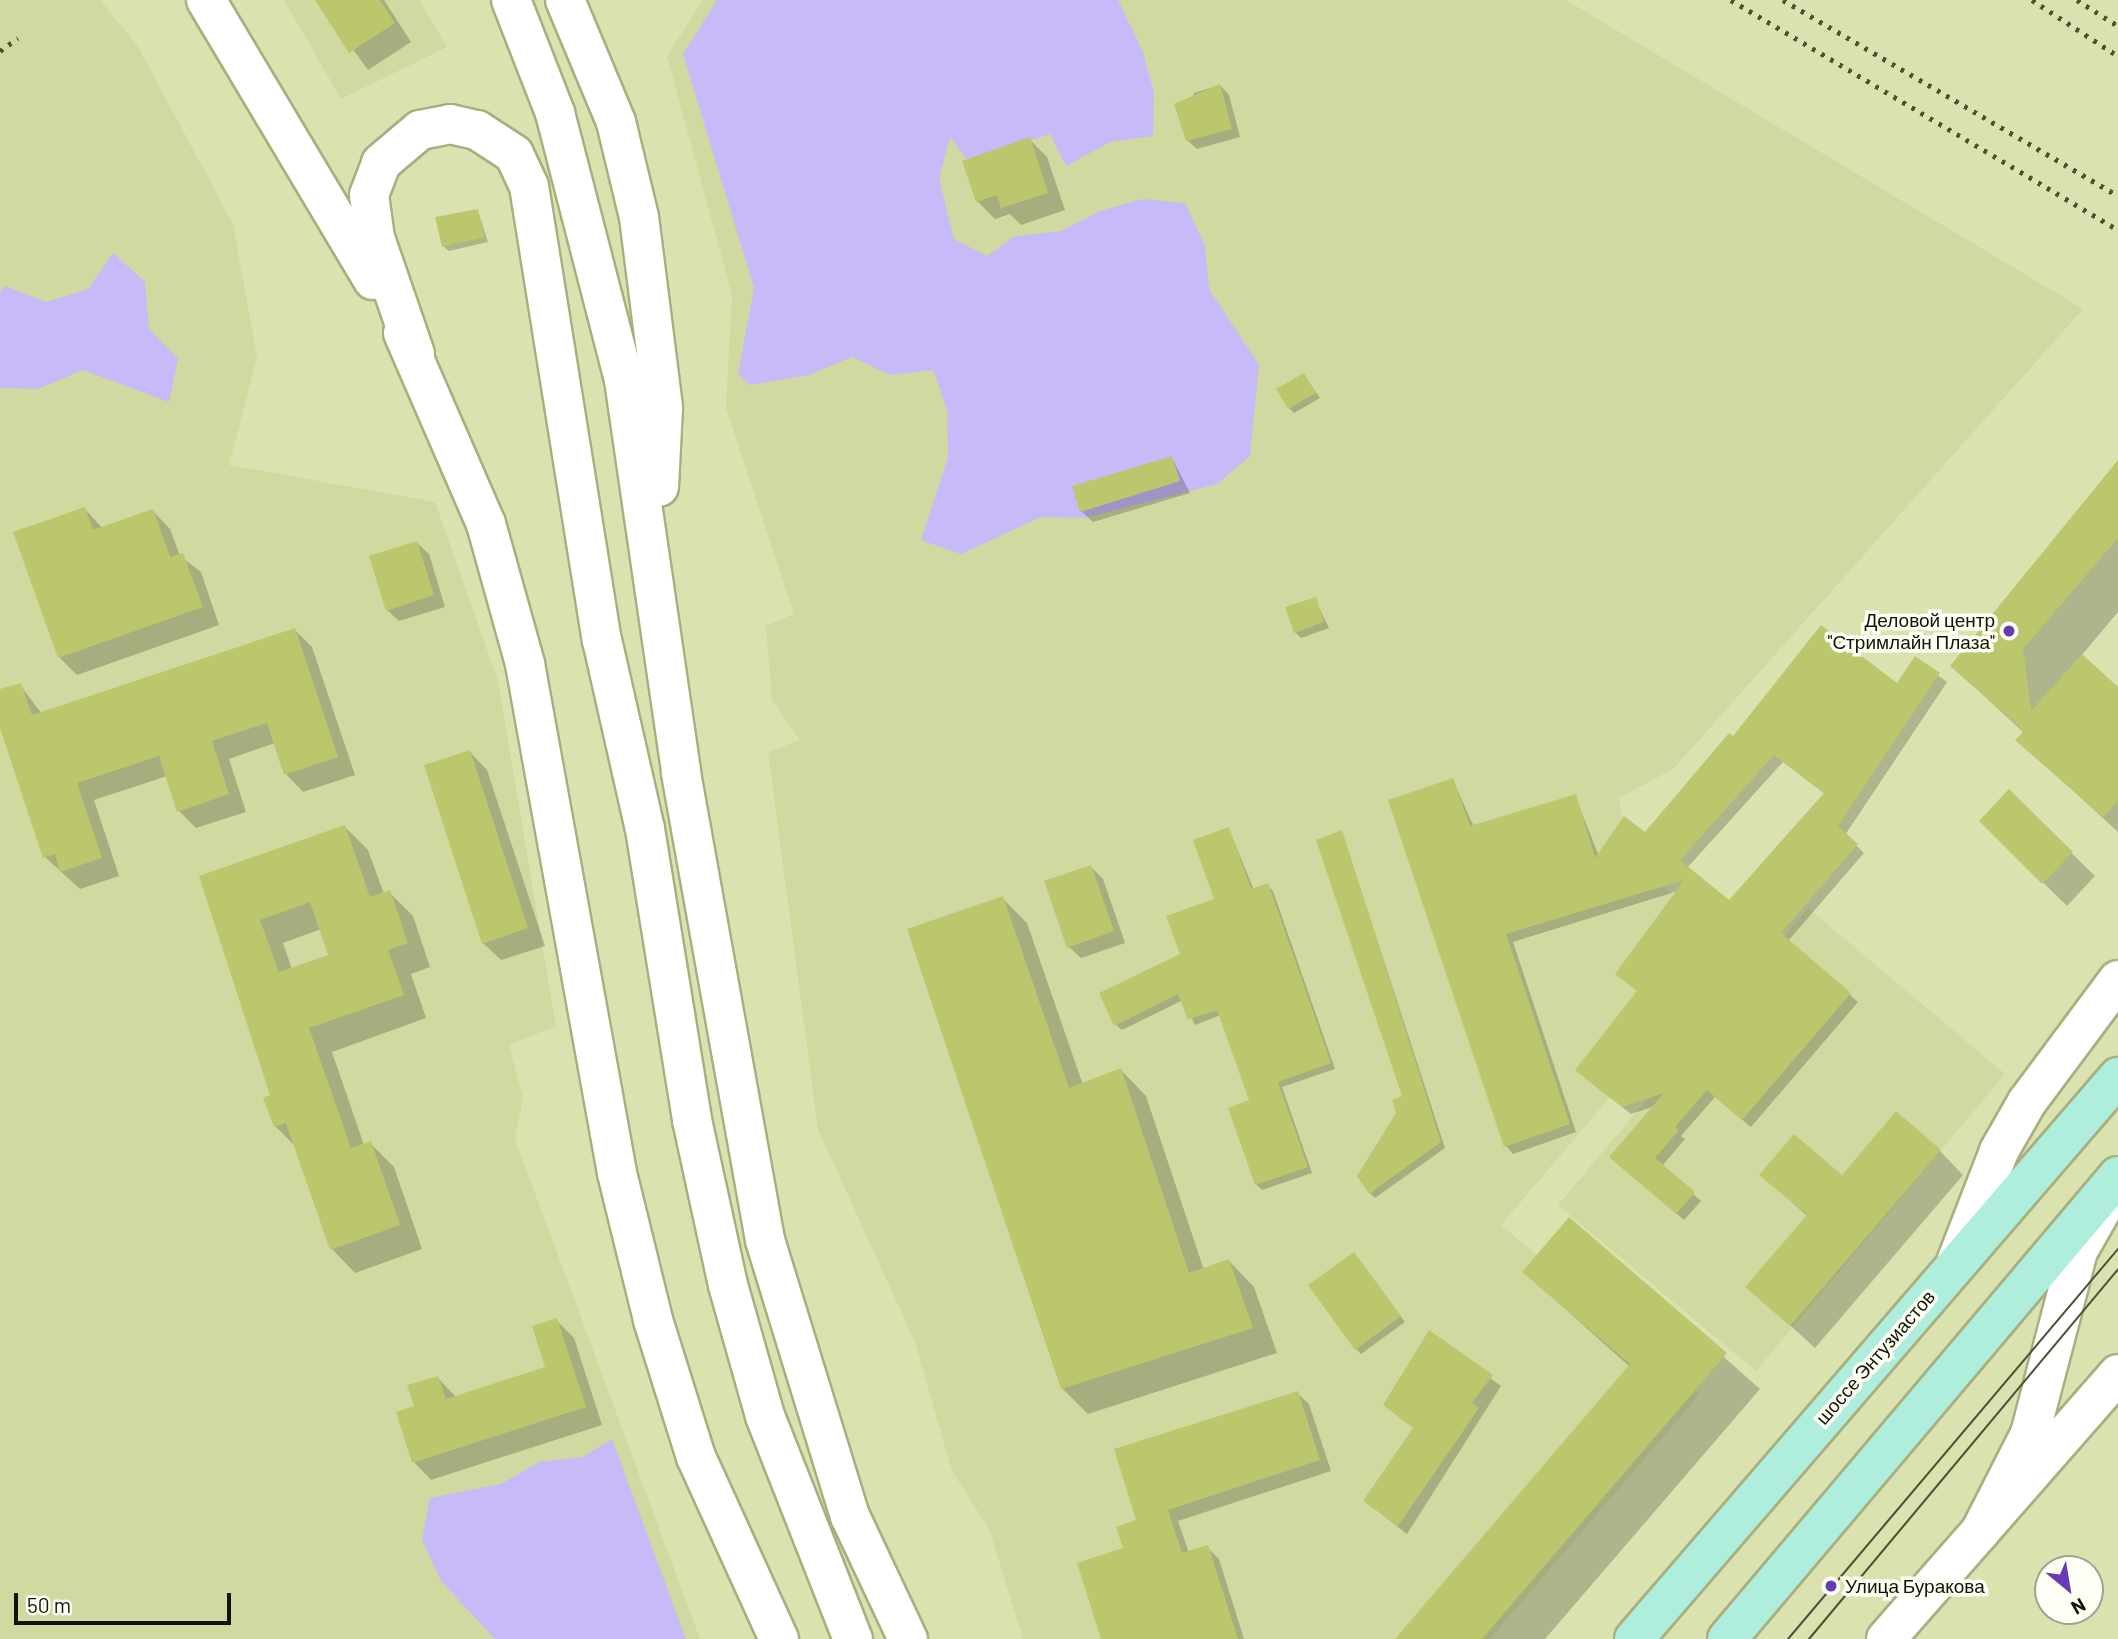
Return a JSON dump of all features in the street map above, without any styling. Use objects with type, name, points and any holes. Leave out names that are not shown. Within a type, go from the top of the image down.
[{"type":"main road","points":[[206,0],[293,138],[415,354]]},
{"type":"main road","points":[[511,0],[555,113],[594,249],[640,464],[681,773],[765,1240],[811,1405],[850,1516],[908,1639]]},
{"type":"main road","points":[[565,0],[616,122],[639,217],[663,408],[653,571]]},
{"type":"main road","points":[[779,1639],[696,1457],[617,1173],[525,664],[486,524],[415,354],[375,238],[369,195],[381,163],[420,130],[450,124],[477,130],[514,154],[529,186],[602,640],[645,829],[692,1120],[765,1416],[852,1639]]},
{"type":"main road","points":[[681,773],[692,1120]]},
{"type":"main road","points":[[1956,1262],[1999,1151],[2027,1102],[2118,980]]},
{"type":"main road","name":"шоссе Энтузиастов","points":[[1634,1639],[2118,1077]]},
{"type":"main road","points":[[1727,1639],[2118,1176]]},
{"type":"main road","points":[[1980,1532],[2030,1434],[2078,1251],[2118,1182]]},
{"type":"main road","points":[[1886,1639],[2118,1374]]},
{"type":"shaded area","points":[[0,0],[100,0],[137,45],[233,224],[257,357],[229,465],[435,502],[498,681],[556,1026],[509,1045],[523,1098],[515,1139],[700,1639],[0,1639]]},
{"type":"shaded area","points":[[284,0],[419,0],[447,47],[341,99]]},
{"type":"shaded area","points":[[703,0],[1566,0],[2083,309],[1673,769],[1619,798],[1627,856],[1737,948],[1501,1225],[1700,1394],[1490,1639],[1023,1639],[989,1529],[952,1471],[915,1342],[818,1129],[768,752],[800,740],[772,700],[766,626],[794,614],[726,408],[732,295],[667,56]]},
{"type":"shaded area","points":[[717,0],[1118,0],[1143,52],[1154,93],[1153,136],[1110,142],[1066,166],[1050,134],[968,161],[950,137],[939,178],[954,239],[987,256],[1015,236],[1061,231],[1100,211],[1143,199],[1185,203],[1205,246],[1209,289],[1259,365],[1250,456],[1217,484],[1085,518],[1041,517],[961,554],[921,540],[948,457],[947,410],[933,370],[890,375],[852,357],[809,375],[750,385],[738,374],[754,288],[683,54]]},
{"type":"shaded area","points":[[113,253],[145,282],[149,329],[178,359],[169,402],[83,370],[38,389],[0,388],[0,292],[5,286],[46,302],[88,289]]},
{"type":"shaded area","points":[[1808,908],[2005,1074],[1756,1371],[1558,1205]]},
{"type":"shaded area","points":[[612,1439],[686,1639],[495,1639],[441,1581],[422,1540],[430,1498],[501,1484],[539,1462],[583,1457]]},
{"type":"building","points":[[315,0],[380,0],[395,23],[349,53]]},
{"type":"building","points":[[1220,84],[1232,129],[1186,141],[1174,104]]},
{"type":"building","points":[[1030,137],[1048,193],[1001,208],[997,195],[976,202],[962,161]]},
{"type":"building","points":[[478,209],[484,237],[442,247],[435,217]]},
{"type":"building","points":[[1304,373],[1316,393],[1288,409],[1276,389]]},
{"type":"building","points":[[1172,456],[1180,481],[1080,512],[1072,486]]},
{"type":"building","name":"Деловой центр \"Стримлайн Плаза\"","points":[[2118,460],[2118,538],[2023,649],[2031,711],[2082,654],[2118,687],[2118,800],[2103,817],[2015,740],[2024,731],[1950,666]]},
{"type":"building","points":[[85,507],[93,530],[153,509],[170,557],[183,553],[203,607],[58,658],[13,532]]},
{"type":"building","points":[[417,541],[434,595],[386,611],[369,556]]},
{"type":"building","points":[[1316,597],[1324,622],[1294,633],[1285,607]]},
{"type":"building","points":[[1821,625],[1897,683],[1915,656],[1940,673],[1838,826],[1858,844],[1781,933],[1851,993],[1742,1120],[1707,1090],[1675,1127],[1679,1130],[1655,1158],[1695,1192],[1676,1214],[1609,1157],[1664,1093],[1622,1107],[1575,1070],[1637,991],[1615,974],[1684,880],[1506,934],[1570,1124],[1504,1147],[1388,800],[1453,778],[1470,826],[1576,794],[1595,858],[1624,816],[1645,832],[1729,733],[1733,736]],"holes":[[[1774,755],[1824,793],[1729,900],[1680,860]]]},
{"type":"building","points":[[295,628],[338,757],[284,775],[267,723],[212,741],[229,794],[177,812],[159,756],[77,783],[102,858],[60,872],[55,854],[43,858],[0,728],[0,689],[21,683],[32,715]]},
{"type":"building","points":[[470,750],[528,928],[482,944],[424,765]]},
{"type":"building","points":[[2009,789],[2073,852],[2042,884],[1979,821]]},
{"type":"building","points":[[345,825],[370,897],[390,890],[408,943],[388,950],[404,995],[309,1028],[351,1148],[371,1141],[400,1225],[330,1250],[286,1123],[274,1127],[263,1098],[270,1095],[199,876]],"holes":[[[310,902],[328,955],[279,972],[260,920]]]},
{"type":"building","points":[[1229,827],[1251,889],[1268,883],[1331,1063],[1278,1082],[1308,1167],[1255,1185],[1228,1108],[1249,1100],[1217,1010],[1188,1020],[1178,994],[1114,1026],[1099,993],[1180,954],[1166,916],[1214,899],[1193,840]]},
{"type":"building","points":[[1342,830],[1441,1142],[1369,1194],[1357,1176],[1396,1113],[1392,1100],[1402,1096],[1316,840]]},
{"type":"building","points":[[1091,865],[1114,931],[1067,948],[1044,881]]},
{"type":"building","points":[[1003,896],[1069,1088],[1121,1068],[1189,1273],[1229,1259],[1253,1328],[1061,1389],[907,929]]},
{"type":"building","points":[[1896,1111],[1941,1150],[1790,1326],[1745,1287],[1807,1215],[1759,1175],[1794,1134],[1842,1175]]},
{"type":"building","points":[[1569,1217],[1727,1353],[1482,1639],[1395,1639],[1630,1364],[1522,1272]]},
{"type":"building","points":[[1354,1252],[1401,1316],[1355,1350],[1308,1285]]},
{"type":"building","points":[[557,1318],[586,1407],[412,1463],[396,1412],[414,1406],[407,1385],[438,1376],[446,1399],[545,1367],[532,1326]]},
{"type":"building","points":[[1429,1330],[1493,1375],[1472,1403],[1479,1408],[1398,1526],[1363,1501],[1413,1428],[1383,1405]]},
{"type":"building","points":[[1298,1391],[1320,1460],[1168,1510],[1182,1553],[1208,1545],[1238,1639],[1101,1639],[1077,1563],[1123,1548],[1116,1527],[1136,1520],[1114,1449]]},
{"type":"tram line","points":[[1788,1639],[2118,1249]]},
{"type":"tram line","points":[[1809,1639],[2118,1269]]},
{"type":"railway","points":[[1731,0],[2118,230]]},
{"type":"railway","points":[[1783,0],[2118,196]]},
{"type":"railway","points":[[2032,0],[2118,56]]},
{"type":"railway","points":[[2077,0],[2118,26]]},
{"type":"railway","points":[[0,51],[18,38]]},
{"type":"place","name":"Деловой центр \"Стримлайн Плаза\"","points":[[2009,631]]},
{"type":"place","name":"Улица Буракова","points":[[1831,1586]]}]
